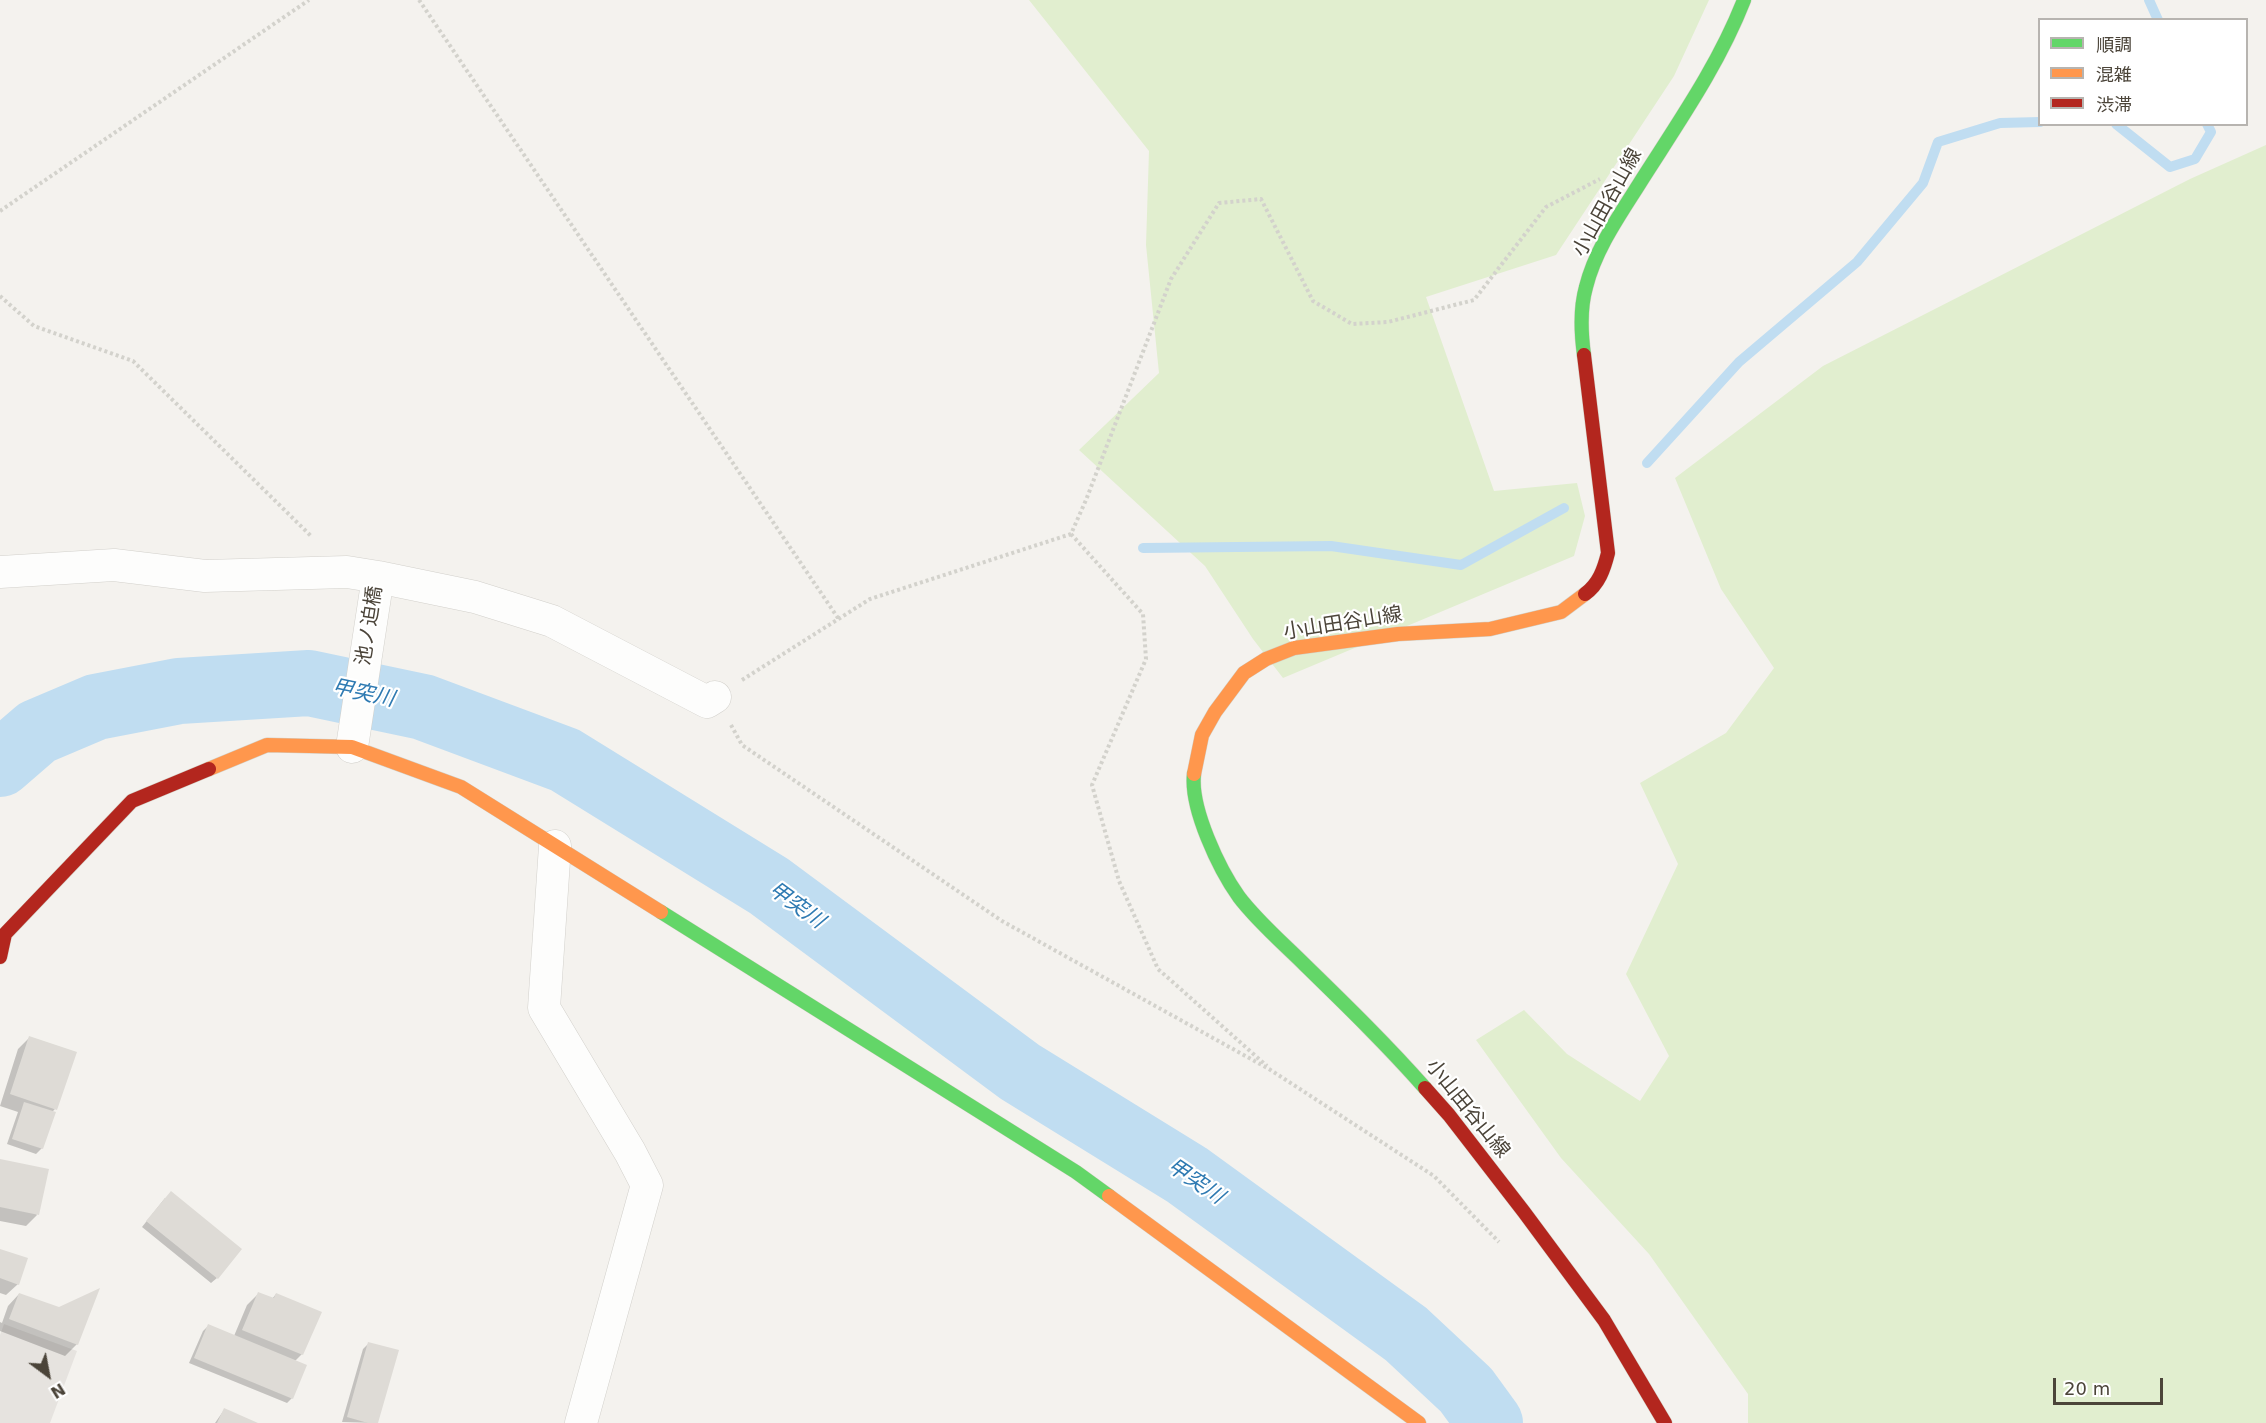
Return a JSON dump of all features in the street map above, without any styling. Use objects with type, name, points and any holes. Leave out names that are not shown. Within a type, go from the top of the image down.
[{"type":"main road","name":"小山田谷山線","points":[[1665,1423],[1604,1320],[1449,1115],[1386,1044],[1240,898],[1221,868],[1197,805],[1193,783],[1196,757],[1202,735],[1215,712],[1244,673],[1266,659],[1294,648],[1398,634],[1490,628],[1561,612],[1592,589],[1603,572],[1608,553],[1582,342],[1587,284],[1616,222],[1720,52],[1736,22],[1744,0]]},
{"type":"main road","points":[[0,957],[5,934],[132,801],[267,745],[352,747],[461,786],[1076,1172],[1419,1423]]},
{"type":"street","points":[[0,573],[114,565],[205,576],[347,572],[378,577],[475,597],[552,621],[707,702],[715,697]]},
{"type":"street","name":"池ノ迫橋","points":[[352,747],[378,577]]},
{"type":"street","points":[[555,846],[544,1008],[630,1152],[647,1185],[581,1423]]},
{"type":"path","points":[[0,211],[309,0]]},
{"type":"path","points":[[419,0],[838,618]]},
{"type":"path","points":[[1500,1243],[1434,1176],[1276,1075],[992,915],[742,745],[715,697],[870,599],[1071,534],[1171,279],[1219,203],[1261,199],[1313,301],[1352,324],[1388,322],[1474,300],[1546,207],[1605,176]]},
{"type":"path","points":[[0,296],[34,326],[133,361],[347,572]]},
{"type":"path","points":[[1071,534],[1143,614],[1146,659],[1092,785],[1119,881],[1158,969],[1276,1075]]},
{"type":"green space","points":[[1029,0],[1709,0],[1674,76],[1556,255],[1426,297],[1494,491],[1577,483],[1585,516],[1574,556],[1283,678],[1253,639],[1205,566],[1079,450],[1159,373],[1146,245],[1149,151]]},
{"type":"green space","points":[[2266,145],[2266,1423],[1748,1423],[1748,1394],[1649,1254],[1561,1158],[1476,1040],[1524,1010],[1567,1054],[1640,1101],[1669,1056],[1626,974],[1678,864],[1640,783],[1726,733],[1774,668],[1721,589],[1675,478],[1823,366],[2190,179]]},
{"type":"shaded area","points":[[4,1324],[77,1351],[50,1423],[0,1423],[0,1335]]},
{"type":"building","points":[[29,1036],[77,1052],[57,1110],[10,1094]]},
{"type":"building","points":[[24,1102],[56,1112],[43,1149],[12,1139]]},
{"type":"building","points":[[0,1159],[49,1169],[39,1215],[0,1207]]},
{"type":"building","points":[[171,1191],[242,1249],[218,1279],[146,1221]]},
{"type":"building","points":[[0,1249],[28,1258],[19,1285],[0,1278]]},
{"type":"building","points":[[100,1288],[78,1345],[9,1319],[19,1293],[59,1307]]},
{"type":"building","points":[[258,1292],[274,1298],[276,1293],[322,1312],[303,1355],[242,1330]]},
{"type":"building","points":[[208,1324],[307,1365],[293,1399],[194,1358]]},
{"type":"building","points":[[368,1342],[399,1350],[378,1423],[368,1423],[347,1417]]},
{"type":"building","points":[[224,1408],[258,1423],[217,1423]]},
{"type":"waterway","points":[[2149,0],[2157,18]]},
{"type":"waterway","points":[[1647,463],[1739,362],[1857,262],[1923,183],[1938,142],[2000,123],[2038,122]]},
{"type":"waterway","points":[[2119,126],[2170,167],[2195,159],[2211,132],[2208,126]]},
{"type":"waterway","points":[[1143,548],[1331,546],[1461,565],[1564,508]]},
{"type":"waterway","name":"甲突川","points":[[0,764],[37,732],[96,707],[179,691],[309,683],[423,707],[565,760],[769,886],[1020,1072],[1187,1175],[1406,1334],[1466,1390],[1490,1423]]},
{"type":"traffic: fast","points":[[1584,355],[1583,303],[1590,272],[1596,258],[1618,217],[1711,69],[1744,0]]},
{"type":"traffic: fast","points":[[1194,774],[1194,788],[1201,820],[1215,855],[1239,897],[1425,1088]]},
{"type":"traffic: fast","points":[[661,912],[1076,1172],[1109,1196]]},
{"type":"traffic: slow","points":[[1194,774],[1202,735],[1215,712],[1244,673],[1266,659],[1294,648],[1398,634],[1490,629],[1561,612],[1585,594]]},
{"type":"traffic: slow","points":[[209,769],[267,745],[352,747],[461,787],[661,912]]},
{"type":"traffic: slow","points":[[1109,1196],[1419,1423]]},
{"type":"traffic: jam","points":[[1584,355],[1608,553],[1600,576],[1585,594]]},
{"type":"traffic: jam","points":[[0,957],[5,934],[132,801],[209,769]]},
{"type":"traffic: jam","points":[[1425,1088],[1449,1115],[1524,1212],[1604,1320],[1665,1423]]}]
